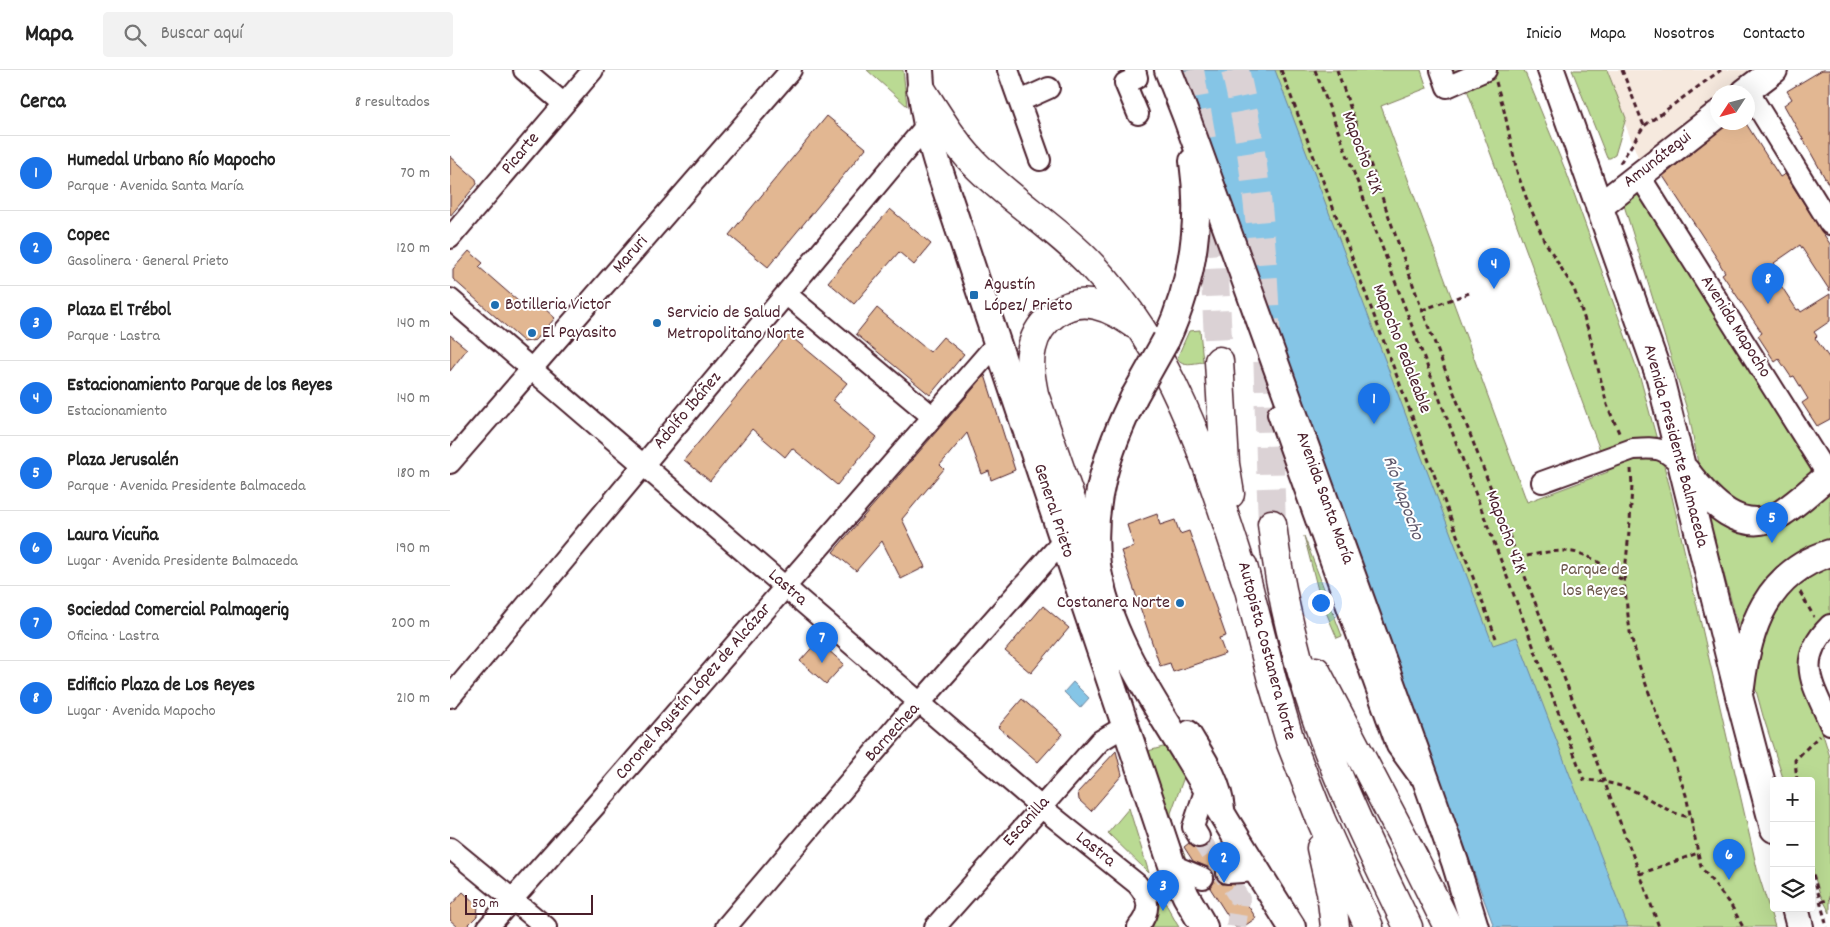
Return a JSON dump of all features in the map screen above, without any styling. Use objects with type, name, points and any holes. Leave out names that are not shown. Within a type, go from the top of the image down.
[{"type":"highway","points":[[920,80],[957,143],[972,161],[989,178],[1074,248],[1155,336],[1216,488],[1247,584]]},
{"type":"highway","points":[[1101,586],[1034,394],[1031,377],[1032,348],[1037,333],[1046,320],[1061,310],[1078,304],[1108,308],[1155,336]]},
{"type":"highway","name":"Autopista Costanera Norte","points":[[1219,361],[1226,464],[1236,536],[1247,584],[1290,741],[1306,783],[1369,927]]},
{"type":"highway","name":"Autopista Costanera Norte","points":[[1272,524],[1277,563],[1299,662],[1323,736],[1360,825],[1408,927]]},
{"type":"highway","points":[[1284,598],[1323,687],[1415,860],[1448,927]]},
{"type":"highway","points":[[1306,783],[1328,876],[1335,927]]},
{"type":"main road","name":"Avenida Santa María","points":[[1168,70],[1430,791],[1475,927]]},
{"type":"main road","name":"Avenida Presidente Balmaceda","points":[[1551,70],[1660,378],[1772,822]]},
{"type":"main road","points":[[1755,85],[1774,70]]},
{"type":"main road","name":"General Prieto","points":[[920,80],[926,126],[941,175],[1063,541],[1172,864],[1186,896],[1204,927]]},
{"type":"main road","name":"General Prieto","points":[[1186,116],[1194,166],[1195,194],[1195,245],[1188,285],[1183,300],[1155,336],[1134,397],[1111,448],[1098,506],[1096,544],[1101,586],[1123,645],[1181,726],[1206,788],[1292,927]]},
{"type":"main road","name":"Amunátegui","points":[[1599,207],[1710,120]]},
{"type":"main road","points":[[1683,466],[1725,512],[1744,520],[1763,520],[1773,517],[1830,482]]},
{"type":"main road","points":[[1740,700],[1747,654],[1757,619],[1770,595],[1791,573],[1813,560],[1830,553]]},
{"type":"main road","points":[[1128,731],[1150,735],[1181,726]]},
{"type":"main road","points":[[1796,912],[1800,927]]},
{"type":"street","points":[[524,70],[564,104]]},
{"type":"street","name":"Picarte","points":[[450,238],[593,70]]},
{"type":"street","name":"Maruri","points":[[450,463],[791,70]]},
{"type":"street","points":[[1008,70],[1040,160]]},
{"type":"street","points":[[1444,78],[1486,70]]},
{"type":"street","points":[[1138,114],[1125,83],[1143,73]]},
{"type":"street","points":[[1020,101],[1049,88]]},
{"type":"street","points":[[1755,106],[1830,224]]},
{"type":"street","name":"Adolfo Ibáñez","points":[[450,697],[926,126]]},
{"type":"street","name":"Avenida Mapocho","points":[[1630,182],[1830,482]]},
{"type":"street","points":[[786,294],[933,417]]},
{"type":"street","name":"Lastra","points":[[450,299],[1041,807],[1142,889],[1148,907],[1139,926]]},
{"type":"street","name":"Coronel Agustín López de Alcázar","points":[[488,927],[997,343]]},
{"type":"street","points":[[1542,482],[1633,449],[1649,448],[1666,451],[1683,466]]},
{"type":"street","name":"Barnechea","points":[[726,927],[907,714],[920,703],[1063,541]]},
{"type":"street","points":[[1826,629],[1812,648],[1810,656],[1810,673],[1826,728]]},
{"type":"street","points":[[1181,726],[1214,772],[1225,818]]},
{"type":"street","name":"Escanilla","points":[[935,927],[1104,737],[1115,732],[1128,731]]},
{"type":"street","points":[[1196,832],[1206,788]]},
{"type":"street","points":[[450,848],[546,927]]},
{"type":"street","points":[[1172,864],[1203,878]]},
{"type":"street","points":[[1227,873],[1257,871]]},
{"type":"path","name":"Mapocho Pedaleable","points":[[1281,70],[1496,638]]},
{"type":"path","name":"Mapocho 42K","points":[[1315,70],[1584,780],[1616,784],[1636,792],[1676,815],[1691,817],[1704,872],[1732,907],[1744,927]]},
{"type":"path","points":[[1338,70],[1422,310],[1659,927]]},
{"type":"path","points":[[1622,70],[1644,126]]},
{"type":"path","points":[[1630,182],[1611,176],[1644,126],[1721,70]]},
{"type":"path","points":[[1422,310],[1472,292]]},
{"type":"path","points":[[1518,558],[1548,552],[1577,552],[1597,560],[1624,582]]},
{"type":"path","points":[[1791,573],[1826,629]]},
{"type":"path","points":[[1797,777],[1795,760],[1826,728]]},
{"type":"path","points":[[1640,874],[1698,853]]},
{"type":"path","points":[[1811,867],[1826,927]]},
{"type":"path","points":[[1821,902],[1830,899]]},
{"type":"shaded area","points":[[1607,70],[1789,70],[1755,97],[1755,85],[1710,85],[1710,129],[1647,180],[1625,124],[1626,118]]},
{"type":"green space","points":[[867,70],[903,70],[907,106]]},
{"type":"green space","name":"Parque de los Reyes","points":[[1184,70],[1421,70],[1427,88],[1381,106],[1527,502],[1608,472],[1462,76],[1448,81],[1444,70],[1524,70],[1567,174],[1640,377],[1670,488],[1758,873],[1775,927],[1495,927],[1284,340]]},
{"type":"green space","points":[[1572,70],[1607,70],[1626,118],[1615,155],[1610,158],[1607,158]]},
{"type":"green space","points":[[1636,188],[1830,482],[1830,622],[1806,680],[1830,757],[1830,913],[1820,894],[1815,878],[1815,777],[1783,777],[1763,716],[1706,509],[1690,419],[1623,202]]},
{"type":"green space","points":[[1200,330],[1203,362],[1182,363],[1177,358],[1189,331]]},
{"type":"green space","points":[[1304,536],[1342,636],[1337,638],[1320,598]]},
{"type":"green space","points":[[1163,747],[1167,748],[1183,771],[1184,777],[1171,813],[1173,826],[1186,859],[1184,864],[1148,751]]},
{"type":"green space","points":[[1129,808],[1149,873],[1108,833]]},
{"type":"green space","points":[[1162,897],[1177,924],[1179,927],[1149,927]]},
{"type":"water","name":"Río Mapocho","points":[[1182,70],[1275,70],[1493,645],[1517,637],[1628,927],[1494,927]]},
{"type":"water","points":[[1073,682],[1089,698],[1080,708],[1064,692]]},
{"type":"building","points":[[1822,70],[1830,70],[1830,187],[1784,105],[1792,99],[1787,91]]},
{"type":"building","points":[[827,116],[866,148],[768,267],[729,235]]},
{"type":"building","points":[[1720,130],[1750,130],[1780,177],[1785,174],[1830,244],[1830,291],[1800,245],[1774,263],[1781,275],[1776,278],[1797,310],[1799,309],[1801,312],[1830,294],[1830,321],[1814,332],[1817,336],[1815,338],[1830,359],[1830,419],[1817,426],[1802,403],[1808,399],[1794,376],[1791,377],[1779,359],[1775,362],[1758,336],[1762,333],[1722,274],[1725,272],[1720,263],[1663,176]]},
{"type":"building","points":[[450,156],[476,179],[477,184],[450,216]]},
{"type":"building","points":[[890,209],[931,244],[914,265],[899,252],[854,304],[828,282]]},
{"type":"building","points":[[469,251],[483,263],[479,267],[526,308],[534,299],[555,318],[536,340],[524,342],[453,279],[453,269]]},
{"type":"building","points":[[877,308],[930,352],[943,337],[964,354],[930,395],[856,334]]},
{"type":"building","points":[[788,334],[847,383],[833,400],[877,437],[837,485],[792,448],[785,457],[752,429],[710,481],[684,460]]},
{"type":"building","points":[[450,335],[467,349],[450,371]]},
{"type":"building","points":[[985,375],[1015,470],[991,480],[989,471],[982,474],[967,433],[940,465],[944,469],[902,519],[925,567],[901,579],[882,541],[856,571],[833,552]]},
{"type":"building","points":[[1157,514],[1160,525],[1175,520],[1180,534],[1189,531],[1226,636],[1219,638],[1225,654],[1173,672],[1170,663],[1160,666],[1121,551],[1134,547],[1127,525]]},
{"type":"building","points":[[1043,606],[1069,628],[1031,673],[1005,651]]},
{"type":"building","points":[[818,641],[844,664],[826,684],[800,661]]},
{"type":"building","points":[[1022,699],[1063,734],[1038,762],[998,727]]},
{"type":"building","points":[[1116,751],[1122,775],[1091,811],[1079,800],[1078,792]]},
{"type":"building","points":[[1189,843],[1199,849],[1208,844],[1221,863],[1216,868],[1215,874],[1217,879],[1222,884],[1234,884],[1256,918],[1243,927],[1235,927],[1210,888],[1215,877],[1213,871],[1193,861],[1184,847]]},
{"type":"building","points":[[463,892],[478,906],[477,916],[466,927],[458,927],[450,920],[450,906]]},
{"type":"tunnel","points":[[1190,70],[1203,145]]},
{"type":"tunnel","points":[[1235,70],[1247,126],[1261,239],[1265,296],[1272,524]]},
{"type":"tunnel","points":[[1207,185],[1214,257],[1219,361]]},
{"type":"tunnel","points":[[1199,837],[1240,899],[1236,927]]},
{"type":"place","name":"Estacionamiento Parque de los Reyes","points":[[1494,289]]},
{"type":"place","name":"Agustín López/ Prieto","points":[[974,295]]},
{"type":"place","name":"Edificio Plaza de Los Reyes","points":[[1768,304]]},
{"type":"place","name":"Botilleria Victor","points":[[495,305]]},
{"type":"place","name":"Servicio de Salud Metropolitano Norte","points":[[657,323]]},
{"type":"place","name":"El Payasito","points":[[532,333]]},
{"type":"place","name":"Humedal Urbano Río Mapocho","points":[[1374,424]]},
{"type":"place","name":"Plaza Jerusalén","points":[[1772,543]]},
{"type":"place","name":"Costanera Norte","points":[[1180,603]]},
{"type":"place","name":"Sociedad Comercial Palmagerig","points":[[822,663]]},
{"type":"place","name":"Laura Vicuña","points":[[1729,880]]},
{"type":"place","name":"Copec","points":[[1224,883]]},
{"type":"place","name":"Plaza El Trébol","points":[[1163,911]]}]
